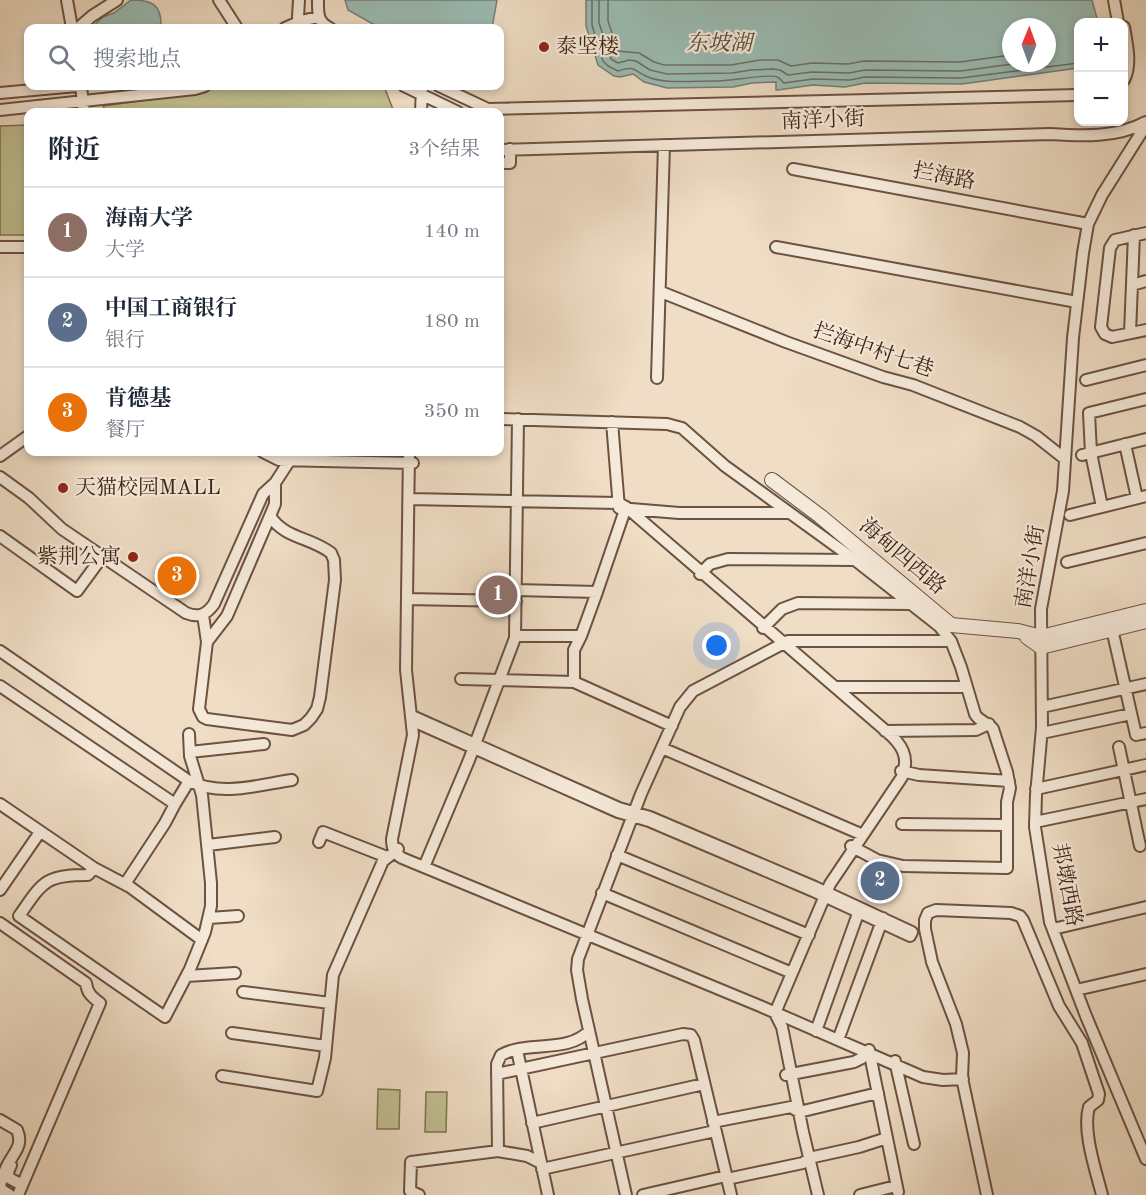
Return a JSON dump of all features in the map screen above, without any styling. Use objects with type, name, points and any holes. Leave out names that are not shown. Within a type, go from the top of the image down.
[{"type":"street","points":[[67,0],[71,24]]},
{"type":"street","points":[[83,24],[117,0]]},
{"type":"street","points":[[219,0],[234,24]]},
{"type":"street","points":[[298,0],[298,17],[302,24]]},
{"type":"street","points":[[318,0],[323,24]]},
{"type":"street","points":[[1114,0],[1117,18]]},
{"type":"street","points":[[1119,0],[1122,18]]},
{"type":"street","points":[[0,93],[34,90]]},
{"type":"street","points":[[80,90],[84,108]]},
{"type":"street","points":[[0,110],[185,90]]},
{"type":"street","points":[[419,90],[419,108]]},
{"type":"street","points":[[421,90],[451,108]]},
{"type":"street","points":[[448,90],[486,108]]},
{"type":"street","points":[[504,109],[1074,95]]},
{"type":"street","points":[[83,100],[88,108]]},
{"type":"street","points":[[504,115],[1074,101]]},
{"type":"street","name":"南洋小街","points":[[505,149],[1050,134],[1079,136],[1132,130],[1146,124]]},
{"type":"street","name":"南洋小街","points":[[1041,642],[1041,609],[1060,513],[1077,302],[1088,224],[1102,195],[1146,124]]},
{"type":"street","points":[[657,378],[664,145]]},
{"type":"street","points":[[504,163],[510,163],[505,149]]},
{"type":"street","name":"拦海路","points":[[793,170],[1088,224]]},
{"type":"street","points":[[1146,232],[1115,240],[1110,248],[1101,327],[1105,334],[1112,337],[1146,330]]},
{"type":"street","points":[[1130,333],[1134,235]]},
{"type":"street","points":[[0,247],[24,247]]},
{"type":"street","points":[[776,247],[1077,302]]},
{"type":"street","points":[[0,253],[24,254]]},
{"type":"street","points":[[1132,285],[1146,281]]},
{"type":"street","name":"拦海中村七巷","points":[[661,292],[833,360],[913,385],[1000,419],[1036,436],[1065,459]]},
{"type":"street","points":[[1086,380],[1146,365]]},
{"type":"street","points":[[1102,507],[1086,454],[1089,413],[1146,399]]},
{"type":"street","points":[[504,419],[667,424],[682,428],[725,466],[855,560],[939,626],[951,641],[976,717],[989,724],[999,746],[1009,781],[1006,868],[903,866],[877,860],[852,847]]},
{"type":"street","points":[[425,866],[500,680],[515,636],[518,419]]},
{"type":"street","points":[[574,682],[574,650],[597,592],[624,507],[612,422]]},
{"type":"street","points":[[0,451],[24,433]]},
{"type":"street","points":[[0,456],[24,439]]},
{"type":"street","points":[[1086,454],[1146,439]]},
{"type":"street","points":[[1070,515],[1142,497],[1125,444]]},
{"type":"street","points":[[222,1076],[317,1090],[324,1064],[335,971],[393,852],[392,839],[415,720],[406,670],[411,457],[279,460],[271,456]]},
{"type":"street","points":[[203,615],[214,604],[263,494],[275,483],[290,460]]},
{"type":"street","points":[[0,477],[29,498],[62,529],[186,613],[203,615]]},
{"type":"street","name":"海甸四西路","points":[[772,480],[820,516],[951,625],[1018,631],[1041,642]]},
{"type":"street","points":[[207,642],[226,616],[270,516],[275,504],[275,483]]},
{"type":"street","points":[[411,502],[624,507],[679,513],[790,513]]},
{"type":"street","points":[[624,507],[884,731],[899,749],[903,762],[903,771],[852,847],[824,894],[774,1010],[806,1160],[810,1195]]},
{"type":"street","points":[[203,615],[207,642],[200,709],[203,717],[292,730],[304,725],[317,709],[335,580],[334,560],[325,548],[284,532],[270,516]]},
{"type":"street","points":[[0,536],[77,591],[102,556]]},
{"type":"street","points":[[1067,562],[1146,543]]},
{"type":"street","points":[[701,573],[710,564],[728,559],[855,560]]},
{"type":"street","points":[[409,599],[597,592]]},
{"type":"street","points":[[764,627],[782,609],[798,603],[910,604]]},
{"type":"street","points":[[1041,642],[1146,611]]},
{"type":"street","points":[[1041,642],[1146,621]]},
{"type":"street","points":[[1112,629],[1136,735],[1146,733]]},
{"type":"street","points":[[515,636],[581,636]]},
{"type":"street","points":[[626,1195],[577,970],[579,953],[633,814],[684,701],[693,691],[783,643],[793,641],[951,641]]},
{"type":"street","name":"邦墩西路","points":[[1041,642],[1042,733],[1035,822],[1044,892],[1053,929],[1076,990],[1145,1155]]},
{"type":"street","points":[[0,651],[201,787],[227,790],[292,780]]},
{"type":"street","points":[[461,679],[574,682],[672,726]]},
{"type":"street","points":[[1042,707],[1146,684]]},
{"type":"street","points":[[0,686],[175,804]]},
{"type":"street","points":[[834,687],[966,687]]},
{"type":"street","points":[[1042,733],[1131,714]]},
{"type":"street","points":[[415,720],[618,812],[650,817],[882,920],[839,1038]]},
{"type":"street","points":[[884,731],[976,730],[989,724]]},
{"type":"street","points":[[21,918],[165,1017],[187,976],[202,940],[212,900],[201,787],[190,752],[189,734]]},
{"type":"street","points":[[190,752],[264,744]]},
{"type":"street","points":[[1119,747],[1140,846]]},
{"type":"street","points":[[662,748],[861,834]]},
{"type":"street","points":[[1036,789],[1146,765]]},
{"type":"street","points":[[903,771],[919,775],[1009,781]]},
{"type":"street","points":[[125,884],[189,781]]},
{"type":"street","points":[[1035,822],[1146,799]]},
{"type":"street","points":[[0,804],[94,868],[125,884],[202,940]]},
{"type":"street","points":[[902,824],[1006,825]]},
{"type":"street","points":[[0,890],[40,832]]},
{"type":"street","points":[[319,842],[323,832],[393,852],[402,858],[774,1010],[932,1079],[962,1078]]},
{"type":"street","points":[[208,845],[276,837]]},
{"type":"street","points":[[617,855],[806,934]]},
{"type":"street","points":[[12,932],[21,918],[19,916],[40,886],[47,880],[88,875],[94,868]]},
{"type":"street","points":[[602,893],[790,972]]},
{"type":"street","points":[[1053,929],[1146,907]]},
{"type":"street","points":[[814,1028],[857,909]]},
{"type":"street","points":[[987,1195],[962,1078],[963,1053],[956,1024],[932,962],[925,929],[928,913],[936,910],[1000,912],[1020,915],[1059,1006],[1082,1043],[1099,1094],[1098,1100],[1089,1107],[1087,1121],[1102,1195]]},
{"type":"street","points":[[209,918],[238,916]]},
{"type":"street","points":[[0,923],[86,983],[87,990],[100,1003],[20,1190],[9,1178],[8,1172],[12,1159]]},
{"type":"street","points":[[187,976],[235,973]]},
{"type":"street","points":[[1076,990],[1146,974]]},
{"type":"street","points":[[243,992],[330,1004]]},
{"type":"street","points":[[498,1151],[497,1064],[500,1056],[505,1052],[577,1041],[589,1031]]},
{"type":"street","points":[[232,1033],[326,1046]]},
{"type":"street","points":[[497,1074],[687,1034],[694,1040],[731,1195]]},
{"type":"street","points":[[517,1050],[548,1195]]},
{"type":"street","points":[[788,1074],[854,1062],[869,1052]]},
{"type":"street","points":[[860,1195],[897,1189],[869,1052]]},
{"type":"street","points":[[895,1063],[914,1144]]},
{"type":"street","points":[[532,1123],[704,1084]]},
{"type":"street","points":[[419,1195],[410,1191],[411,1162],[498,1151],[527,1156],[541,1166],[617,1152],[714,1126],[878,1093]]},
{"type":"street","points":[[0,1120],[17,1130],[20,1136],[18,1148],[8,1164],[0,1185],[2,1190],[10,1195]]},
{"type":"street","points":[[643,1195],[806,1160],[887,1138]]},
{"type":"street","points":[[806,1160],[818,1195]]},
{"type":"shaded area","points":[[208,90],[386,90],[392,108],[104,108],[103,106]]},
{"type":"shaded area","points":[[24,125],[24,235],[0,235],[0,126]]},
{"type":"shaded area","points":[[378,1089],[400,1090],[399,1129],[377,1129]]},
{"type":"shaded area","points":[[426,1092],[447,1092],[446,1132],[425,1132]]},
{"type":"water","points":[[131,0],[145,1],[155,5],[158,9],[161,24],[95,24],[103,17],[114,13]]},
{"type":"water","points":[[345,0],[497,0],[493,24],[373,24],[348,10]]},
{"type":"water","name":"东坡湖","points":[[586,0],[1092,0],[1097,18],[1074,18],[1074,69],[1056,71],[1056,18],[1002,18],[1002,72],[1049,72],[962,84],[865,83],[845,87],[813,85],[776,90],[776,82],[733,87],[667,88],[644,82],[633,74],[614,76],[598,65],[586,26]]},
{"type":"place","name":"泰坚楼","points":[[544,47]]},
{"type":"place","name":"天猫校园MALL","points":[[63,488]]},
{"type":"place","name":"紫荆公寓","points":[[133,557]]},
{"type":"place","name":"肯德基","points":[[177,576]]},
{"type":"place","name":"海南大学","points":[[498,595]]},
{"type":"place","name":"中国工商银行","points":[[880,881]]}]
